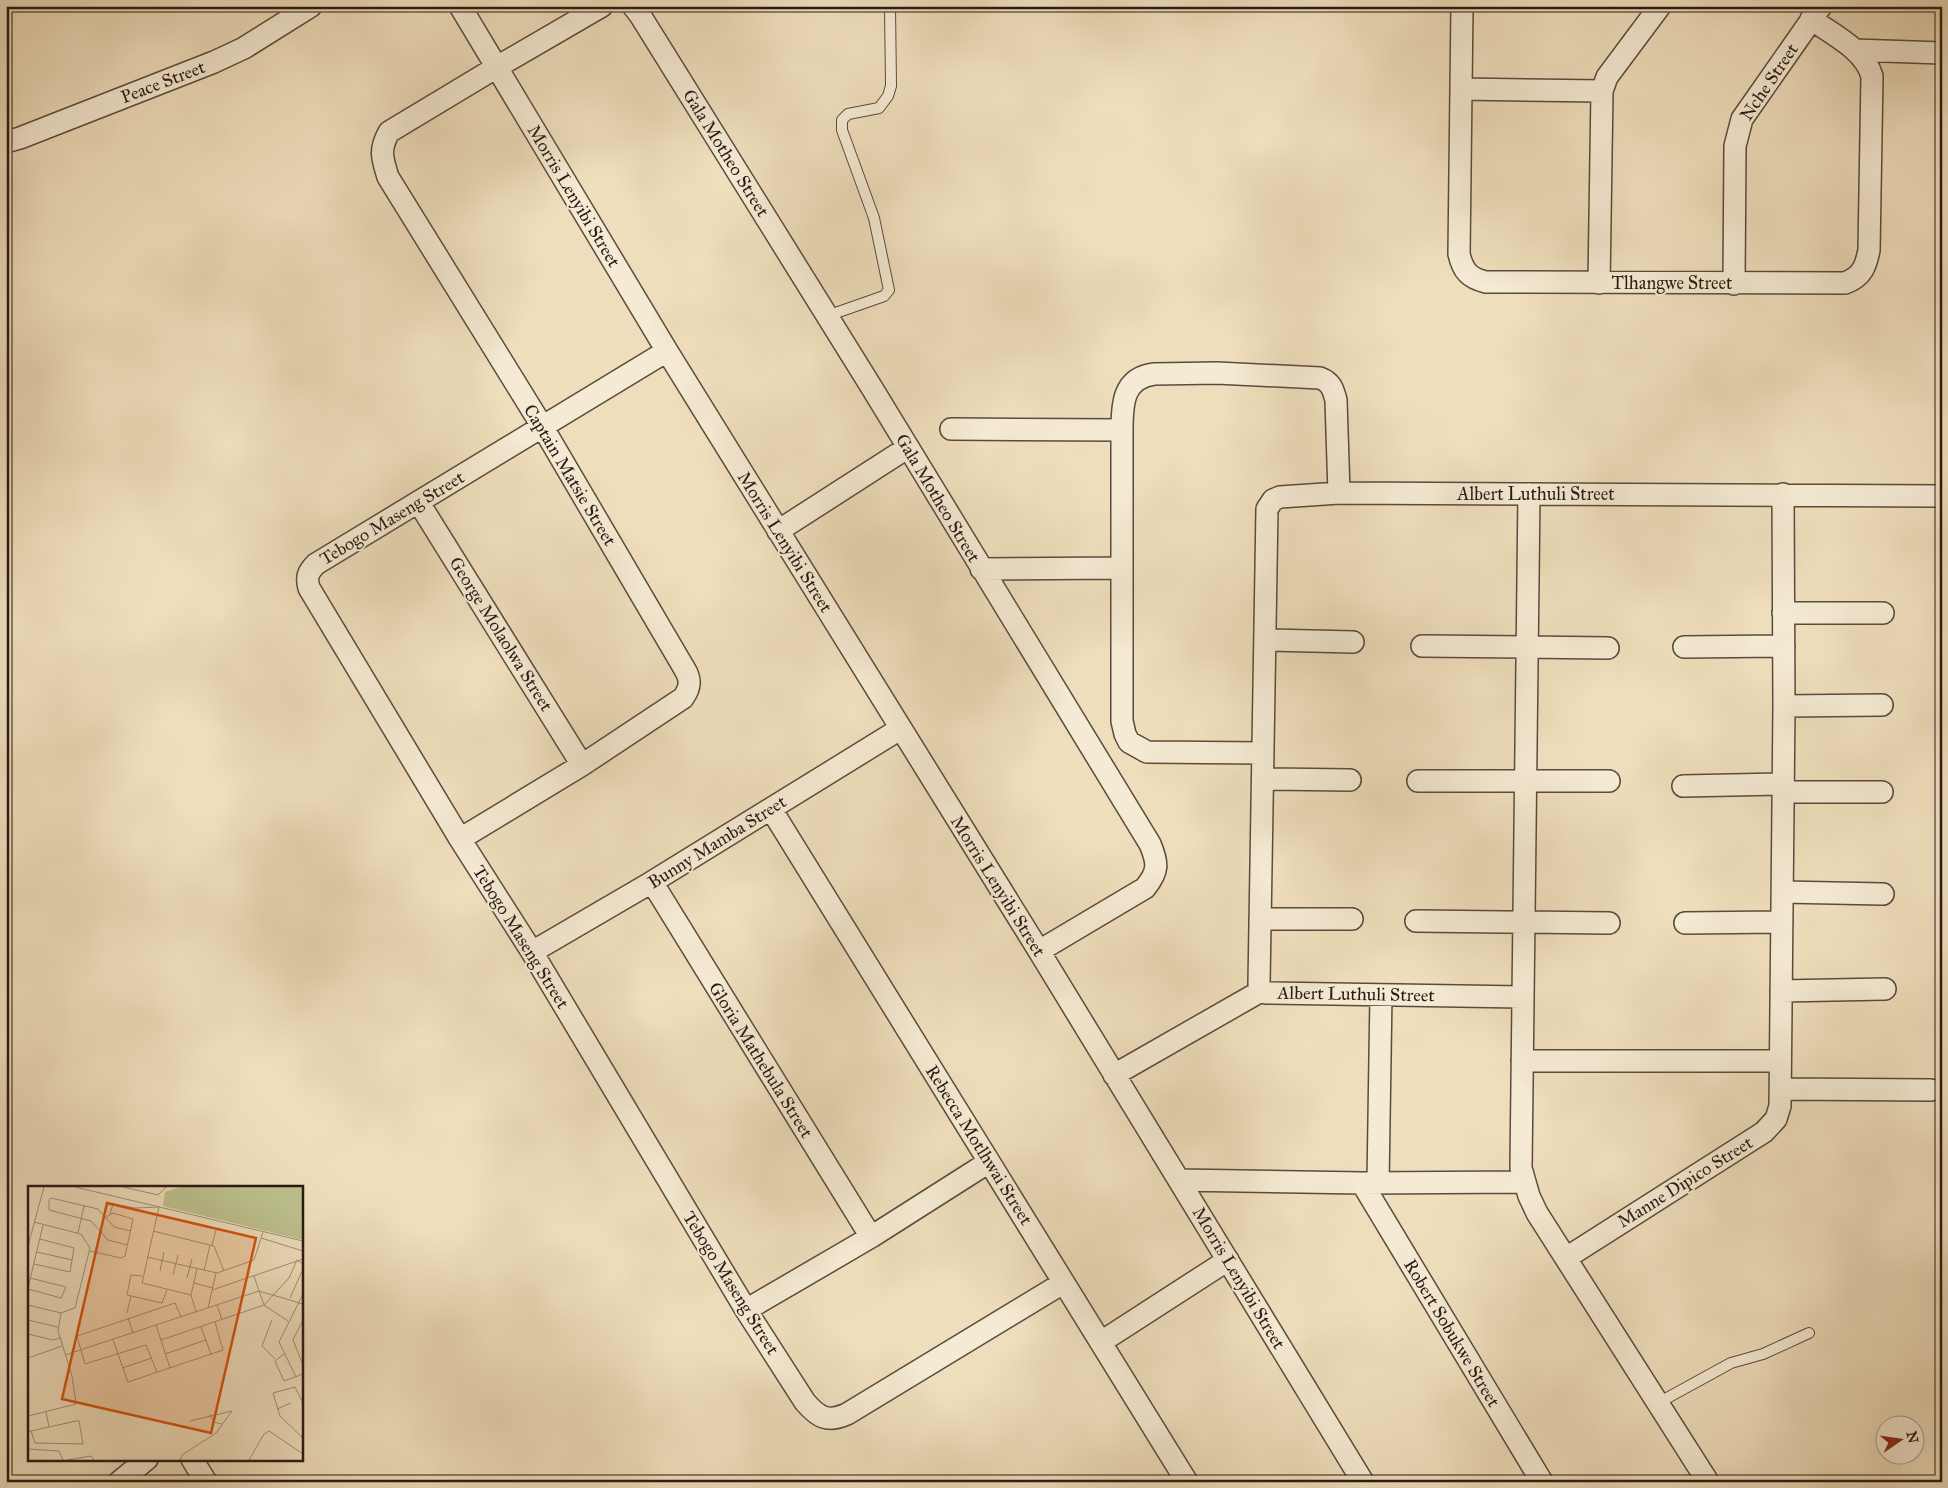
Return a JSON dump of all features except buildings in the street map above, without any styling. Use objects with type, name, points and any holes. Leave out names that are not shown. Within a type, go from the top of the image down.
[{"type":"street","name":"Peace Street","points":[[6,142],[214,62],[244,48],[311,6]]},
{"type":"street","name":"Morris Lenyibi Street","points":[[460,6],[667,351],[1039,951],[1363,1482]]},
{"type":"street","points":[[497,67],[602,6]]},
{"type":"street","name":"Gala Motheo Street","points":[[633,6],[827,316],[1150,844],[1156,857],[1157,869],[1145,888],[1039,951]]},
{"type":"street","name":"Tlhangwe Street","points":[[1462,6],[1459,254],[1462,265],[1468,275],[1486,282],[1845,283],[1859,276],[1866,266],[1869,250],[1873,86],[1870,68],[1865,60],[1816,12]]},
{"type":"street","points":[[1598,282],[1602,90],[1607,78],[1660,6]]},
{"type":"street","name":"Nche Street","points":[[1734,284],[1734,146],[1737,131],[1742,119],[1816,12]]},
{"type":"street","points":[[1855,50],[1942,53]]},
{"type":"street","name":"Captain Matsie Street","points":[[460,839],[582,765],[683,698],[690,684],[689,677],[542,426],[388,177],[383,161],[382,145],[390,132],[497,67]]},
{"type":"street","points":[[1462,89],[1602,90]]},
{"type":"street","name":"Tebogo Maseng Street","points":[[667,351],[316,564],[309,571],[307,579],[313,597],[460,839],[532,952],[746,1310],[805,1402],[815,1414],[823,1417],[839,1418],[1063,1283]]},
{"type":"street","points":[[1263,753],[1147,752],[1130,742],[1125,734],[1122,721],[1122,409],[1128,390],[1137,380],[1146,375],[1217,373],[1320,378],[1332,386],[1336,400],[1339,493]]},
{"type":"street","points":[[951,429],[1122,430]]},
{"type":"street","points":[[778,531],[907,448]]},
{"type":"street","name":"Albert Luthuli Street","points":[[1522,997],[1267,993],[1262,991],[1259,984],[1267,509],[1273,500],[1280,497],[1339,493],[1942,496]]},
{"type":"street","points":[[1529,494],[1522,997],[1521,1154],[1524,1182],[1537,1213],[1708,1482]]},
{"type":"street","name":"Manne Dipico Street","points":[[1566,1258],[1764,1132],[1776,1119],[1780,1106],[1784,788],[1783,494]]},
{"type":"street","name":"George Molaolwa Street","points":[[419,503],[582,765]]},
{"type":"street","points":[[981,569],[1121,568]]},
{"type":"street","points":[[1783,613],[1883,612]]},
{"type":"street","points":[[1265,640],[1353,642]]},
{"type":"street","points":[[1422,646],[1608,648]]},
{"type":"street","points":[[1684,647],[1784,646]]},
{"type":"street","points":[[1784,706],[1882,705]]},
{"type":"street","name":"Bunny Mamba Street","points":[[532,952],[652,882],[900,729]]},
{"type":"street","points":[[1263,779],[1350,780]]},
{"type":"street","points":[[1418,780],[1609,781]]},
{"type":"street","points":[[1684,786],[1882,792]]},
{"type":"street","name":"Rebecca Motlhwai Street","points":[[771,809],[1187,1482]]},
{"type":"street","name":"Gloria Mathebula Street","points":[[652,882],[871,1237]]},
{"type":"street","points":[[1783,892],[1883,894]]},
{"type":"street","points":[[1260,919],[1352,919]]},
{"type":"street","points":[[1416,921],[1609,923]]},
{"type":"street","points":[[1685,923],[1782,922]]},
{"type":"street","points":[[1781,991],[1884,989]]},
{"type":"street","points":[[1114,1075],[1262,991]]},
{"type":"street","points":[[1370,1183],[1381,995]]},
{"type":"street","points":[[1522,1061],[1780,1061]]},
{"type":"street","points":[[1780,1089],[1931,1090]]},
{"type":"street","points":[[746,1310],[871,1237],[989,1162]]},
{"type":"street","points":[[1179,1180],[1370,1183],[1524,1182]]},
{"type":"street","name":"Robert Sobukwe Street","points":[[1370,1183],[1542,1482]]},
{"type":"street","points":[[1101,1342],[1228,1260]]},
{"type":"street","points":[[119,1482],[146,1460]]},
{"type":"street","points":[[193,1460],[206,1482]]},
{"type":"lane","points":[[827,316],[884,296],[889,290],[874,218],[842,130],[842,120],[848,114],[879,108],[888,96],[891,86],[890,6]]},
{"type":"lane","points":[[1658,1403],[1731,1363],[1763,1354],[1809,1333]]}]
